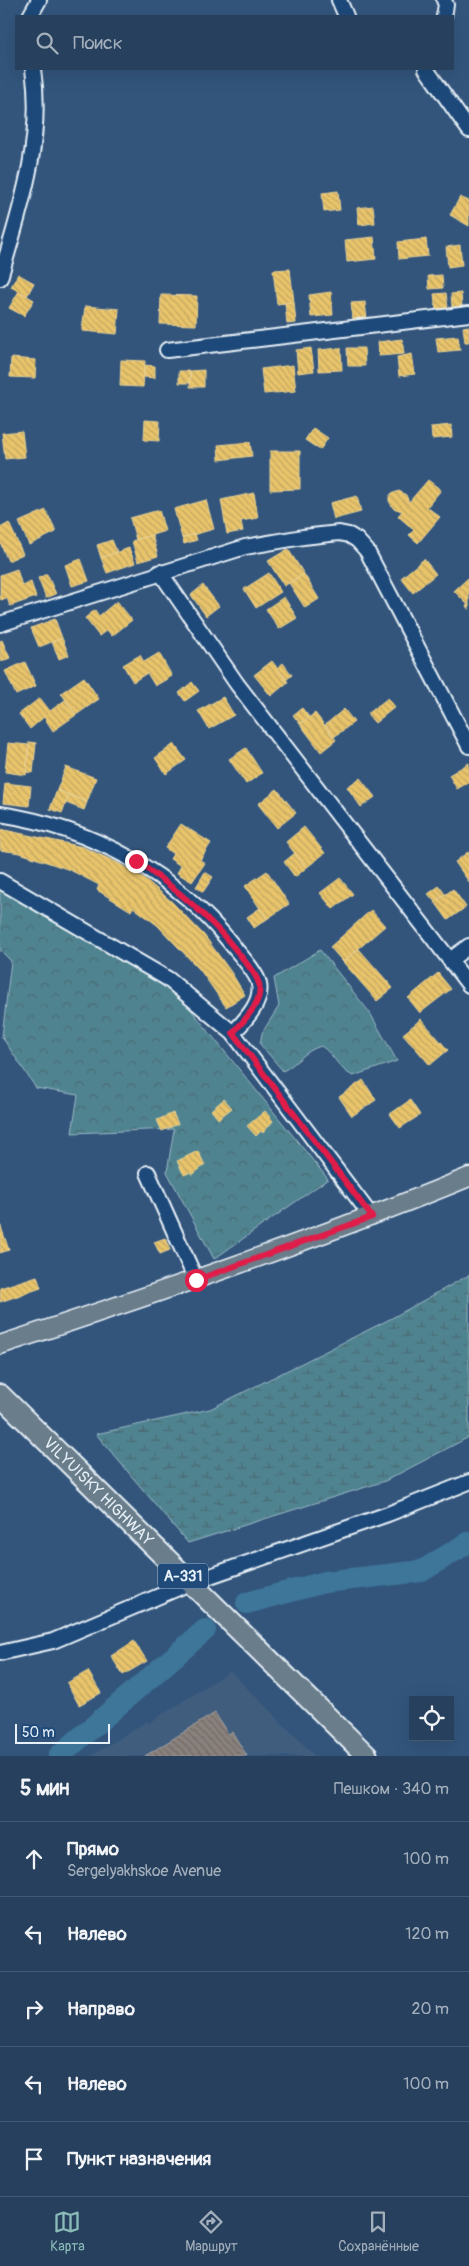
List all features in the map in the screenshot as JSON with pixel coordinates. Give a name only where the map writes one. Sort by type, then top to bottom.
[{"type":"highway","name":"VILYUISKY HIGHWAY","points":[[0,1395],[367,1756]]},
{"type":"main road","points":[[0,1345],[196,1280],[372,1217],[469,1177]]},
{"type":"street","points":[[31,15],[39,0]]},
{"type":"street","points":[[339,0],[346,15]]},
{"type":"street","points":[[444,0],[446,5],[444,15]]},
{"type":"street","points":[[0,278],[29,174],[36,129],[36,87],[33,70]]},
{"type":"street","points":[[427,70],[469,130]]},
{"type":"street","points":[[167,350],[469,314]]},
{"type":"street","points":[[0,624],[160,572],[245,547],[326,534],[349,535],[358,540],[367,551],[469,746]]},
{"type":"street","points":[[160,572],[237,684],[469,985]]},
{"type":"street","points":[[0,814],[26,818],[61,827],[100,843],[136,861],[177,889],[208,917],[248,966],[259,984],[257,1001],[249,1015],[233,1033]]},
{"type":"street","points":[[0,882],[168,979],[233,1033],[372,1217]]},
{"type":"street","points":[[450,960],[469,946]]},
{"type":"street","points":[[148,1173],[196,1280]]},
{"type":"street","points":[[0,1653],[53,1641],[190,1583],[388,1514],[469,1482]]},
{"type":"shaded area","points":[[230,1671],[315,1756],[91,1756],[147,1721],[149,1723]]},
{"type":"green space","points":[[0,889],[179,995],[328,1179],[214,1259],[167,1172],[174,1129],[72,1133],[78,1095],[36,1088],[2,1037],[11,961],[0,950]]},
{"type":"green space","points":[[320,950],[370,1013],[397,1061],[353,1076],[344,1070],[321,1046],[305,1054],[283,1071],[260,1044],[262,1033],[279,1006],[274,978]]},
{"type":"green space","points":[[469,1275],[469,1437],[385,1481],[188,1543],[96,1434],[210,1409],[392,1318]]},
{"type":"building: Жильё","points":[[338,191],[340,210],[324,212],[322,193]]},
{"type":"building: Жильё","points":[[460,197],[469,201],[469,226],[450,215]]},
{"type":"building: Жильё","points":[[373,206],[375,223],[359,225],[357,208]]},
{"type":"building: Жильё","points":[[374,237],[376,259],[347,262],[345,240]]},
{"type":"building: Жильё","points":[[426,239],[428,256],[399,259],[398,242]]},
{"type":"building: Жильё","points":[[460,245],[462,265],[448,267],[446,247]]},
{"type":"building: Жильё","points":[[290,269],[294,302],[277,304],[273,270]]},
{"type":"building: Жильё","points":[[18,274],[34,283],[27,296],[11,287]]},
{"type":"building: Жильё","points":[[442,275],[443,288],[429,289],[428,276]]},
{"type":"building: Жильё","points":[[19,291],[34,300],[24,316],[9,308]]},
{"type":"building: Жильё","points":[[331,292],[333,315],[311,317],[309,295]]},
{"type":"building: Жильё","points":[[446,293],[448,308],[436,310],[434,294]]},
{"type":"building: Жильё","points":[[461,293],[462,306],[452,307],[451,294]]},
{"type":"building: Жильё","points":[[161,295],[197,296],[196,325],[160,324]]},
{"type":"building: Жильё","points":[[294,302],[296,323],[287,324],[285,303]]},
{"type":"building: Жильё","points":[[365,302],[367,319],[353,320],[351,303]]},
{"type":"building: Жильё","points":[[85,306],[119,309],[117,334],[82,331]]},
{"type":"building: Жильё","points":[[469,326],[469,342],[465,342],[463,327]]},
{"type":"building: Жильё","points":[[458,336],[460,350],[438,352],[436,338]]},
{"type":"building: Жильё","points":[[402,339],[404,354],[379,356],[378,342]]},
{"type":"building: Жильё","points":[[311,348],[314,371],[298,373],[296,350]]},
{"type":"building: Жильё","points":[[341,348],[342,370],[319,371],[318,350]]},
{"type":"building: Жильё","points":[[347,348],[364,348],[365,366],[348,366]]},
{"type":"building: Жильё","points":[[412,354],[415,374],[399,376],[397,357]]},
{"type":"building: Жильё","points":[[11,358],[36,360],[35,378],[10,377]]},
{"type":"building: Жильё","points":[[121,360],[145,361],[143,387],[120,386]]},
{"type":"building: Жильё","points":[[144,365],[155,366],[155,378],[144,377]]},
{"type":"building: Жильё","points":[[293,365],[296,391],[264,394],[261,369]]},
{"type":"building: Жильё","points":[[204,370],[204,387],[190,387],[190,371]]},
{"type":"building: Жильё","points":[[179,371],[190,371],[190,383],[179,383]]},
{"type":"building: Жильё","points":[[145,420],[160,421],[159,441],[144,440]]},
{"type":"building: Жильё","points":[[451,425],[452,437],[432,439],[431,427]]},
{"type":"building: Жильё","points":[[313,428],[328,438],[320,450],[305,440]]},
{"type":"building: Жильё","points":[[22,431],[25,457],[5,459],[2,433]]},
{"type":"building: Жильё","points":[[250,442],[252,456],[219,460],[218,445]]},
{"type":"building: Жильё","points":[[270,451],[300,451],[300,489],[270,490]]},
{"type":"building: Жильё","points":[[428,480],[441,490],[427,507],[440,517],[418,543],[409,535],[414,530],[398,516],[402,511],[393,508],[389,497],[391,494],[399,491],[406,495],[409,502]]},
{"type":"building: Жильё","points":[[254,493],[258,518],[241,521],[243,531],[227,534],[221,500]]},
{"type":"building: Жильё","points":[[357,496],[361,512],[334,519],[330,503]]},
{"type":"building: Жильё","points":[[206,500],[214,529],[182,538],[174,509]]},
{"type":"building: Жильё","points":[[46,510],[56,532],[29,545],[19,522]]},
{"type":"building: Жильё","points":[[159,510],[165,531],[136,540],[130,518]]},
{"type":"building: Жильё","points":[[9,523],[23,554],[8,561],[0,542],[0,528]]},
{"type":"building: Жильё","points":[[195,534],[197,540],[184,544],[182,538]]},
{"type":"building: Жильё","points":[[152,535],[158,556],[138,562],[132,541]]},
{"type":"building: Жильё","points":[[112,540],[117,552],[101,558],[97,545]]},
{"type":"building: Жильё","points":[[129,548],[135,563],[107,573],[101,558]]},
{"type":"building: Жильё","points":[[288,549],[304,574],[284,586],[268,561]]},
{"type":"building: Жильё","points":[[81,559],[89,581],[72,586],[65,565]]},
{"type":"building: Жильё","points":[[424,559],[436,574],[413,593],[401,578]]},
{"type":"building: Жильё","points":[[17,569],[22,586],[31,582],[36,597],[10,606],[7,598],[1,600],[0,598],[0,575]]},
{"type":"building: Жильё","points":[[269,573],[281,592],[256,608],[244,589]]},
{"type":"building: Жильё","points":[[47,574],[56,594],[46,598],[38,578]]},
{"type":"building: Жильё","points":[[304,574],[319,599],[305,608],[289,583]]},
{"type":"building: Жильё","points":[[468,578],[469,610],[466,606],[468,605],[454,591]]},
{"type":"building: Жильё","points":[[203,585],[219,606],[206,616],[191,595]]},
{"type":"building: Жильё","points":[[284,597],[297,618],[279,629],[266,609]]},
{"type":"building: Жильё","points":[[117,601],[132,620],[112,636],[107,630],[99,636],[85,618],[95,610],[99,616]]},
{"type":"building: Жильё","points":[[55,619],[62,638],[39,647],[31,628]]},
{"type":"building: Жильё","points":[[62,638],[69,655],[59,659],[52,642]]},
{"type":"building: Жильё","points":[[2,640],[10,658],[0,662],[0,641]]},
{"type":"building: Жильё","points":[[159,653],[172,676],[155,686],[147,673],[133,682],[123,665],[140,655],[144,662]]},
{"type":"building: Жильё","points":[[272,661],[288,682],[271,696],[254,675]]},
{"type":"building: Жильё","points":[[25,662],[36,686],[16,695],[5,671]]},
{"type":"building: Жильё","points":[[283,663],[292,675],[286,680],[277,668]]},
{"type":"building: Жильё","points":[[84,677],[99,699],[76,715],[61,693]]},
{"type":"building: Жильё","points":[[192,682],[199,691],[185,701],[179,693]]},
{"type":"building: Жильё","points":[[223,697],[234,715],[209,729],[198,711]]},
{"type":"building: Жильё","points":[[40,698],[50,711],[65,700],[76,715],[53,731],[44,717],[30,729],[19,714]]},
{"type":"building: Жильё","points":[[388,698],[395,707],[375,723],[367,714]]},
{"type":"building: Жильё","points":[[302,708],[309,717],[300,724],[293,715]]},
{"type":"building: Жильё","points":[[344,709],[354,722],[334,737],[325,725]]},
{"type":"building: Жильё","points":[[315,713],[336,740],[321,752],[300,724]]},
{"type":"building: Жильё","points":[[29,742],[36,743],[33,773],[26,772]]},
{"type":"building: Жильё","points":[[8,743],[29,745],[26,775],[5,772]]},
{"type":"building: Жильё","points":[[174,744],[186,760],[166,774],[155,758]]},
{"type":"building: Жильё","points":[[246,748],[262,773],[246,784],[229,759]]},
{"type":"building: Жильё","points":[[469,763],[469,782],[457,789],[449,775]]},
{"type":"building: Жильё","points":[[66,767],[96,778],[87,802],[57,790]]},
{"type":"building: Жильё","points":[[360,778],[375,797],[361,807],[347,787]]},
{"type":"building: Жильё","points":[[5,783],[31,786],[29,806],[3,803]]},
{"type":"building: Жильё","points":[[277,789],[296,813],[277,828],[258,804]]},
{"type":"building: Жильё","points":[[57,790],[69,795],[62,813],[50,809]]},
{"type":"building: Жильё","points":[[69,795],[87,802],[84,810],[66,803]]},
{"type":"building: Жильё","points":[[181,824],[211,843],[200,860],[205,863],[192,882],[177,873],[181,866],[170,859],[173,854],[165,848]]},
{"type":"building: Жильё","points":[[304,827],[325,853],[306,868],[286,842]]},
{"type":"building: Жильё","points":[[0,829],[83,847],[118,863],[145,879],[172,902],[204,935],[245,995],[226,1007],[200,970],[157,925],[133,907],[131,911],[97,890],[99,885],[70,870],[20,853],[0,850]]},
{"type":"building: Жильё","points":[[295,853],[306,868],[295,877],[284,862]]},
{"type":"building: Жильё","points":[[469,853],[469,882],[455,862]]},
{"type":"building: Жильё","points":[[267,871],[289,904],[267,919],[245,886]]},
{"type":"building: Жильё","points":[[205,872],[213,877],[203,892],[196,887]]},
{"type":"building: Жильё","points":[[340,878],[353,894],[333,909],[320,893]]},
{"type":"building: Жильё","points":[[439,886],[445,894],[435,902],[428,894]]},
{"type":"building: Жильё","points":[[453,889],[466,907],[448,920],[435,902]]},
{"type":"building: Жильё","points":[[260,908],[267,919],[254,928],[247,917]]},
{"type":"building: Жильё","points":[[371,910],[385,926],[343,962],[330,947]]},
{"type":"building: Жильё","points":[[359,949],[393,988],[377,1001],[343,962]]},
{"type":"building: Жильё","points":[[438,973],[451,989],[420,1013],[408,998]]},
{"type":"building: Жильё","points":[[421,1019],[448,1050],[430,1065],[403,1034]]},
{"type":"building: Жильё","points":[[363,1080],[376,1100],[352,1116],[339,1097]]},
{"type":"building: Жильё","points":[[224,1099],[232,1108],[218,1119],[211,1110]]},
{"type":"building: Жильё","points":[[410,1100],[420,1115],[400,1128],[390,1114]]},
{"type":"building: Жильё","points":[[265,1111],[273,1121],[263,1133],[261,1131],[256,1136],[247,1126]]},
{"type":"building: Жильё","points":[[173,1113],[178,1124],[162,1131],[157,1120]]},
{"type":"building: Жильё","points":[[198,1151],[205,1165],[192,1175],[191,1172],[184,1175],[177,1161]]},
{"type":"building: Жильё","points":[[0,1224],[9,1250],[0,1253]]},
{"type":"building: Жильё","points":[[165,1238],[170,1250],[160,1254],[154,1242]]},
{"type":"building: Жильё","points":[[37,1276],[41,1288],[0,1302],[0,1288]]},
{"type":"building: Жильё","points":[[134,1641],[147,1661],[123,1675],[111,1656]]},
{"type":"building: Жильё","points":[[88,1671],[101,1693],[79,1705],[67,1683]]},
{"type":"building: Промзона","points":[[215,1713],[228,1734],[232,1732],[247,1756],[145,1756]]},
{"type":"waterway","points":[[247,1603],[325,1582],[422,1571],[469,1542]]},
{"type":"waterway","points":[[59,1756],[205,1630]]},
{"type":"route","points":[[136,861],[177,889],[208,917],[248,966],[259,984],[257,1001],[249,1015],[233,1033],[372,1217],[196,1280]]}]
